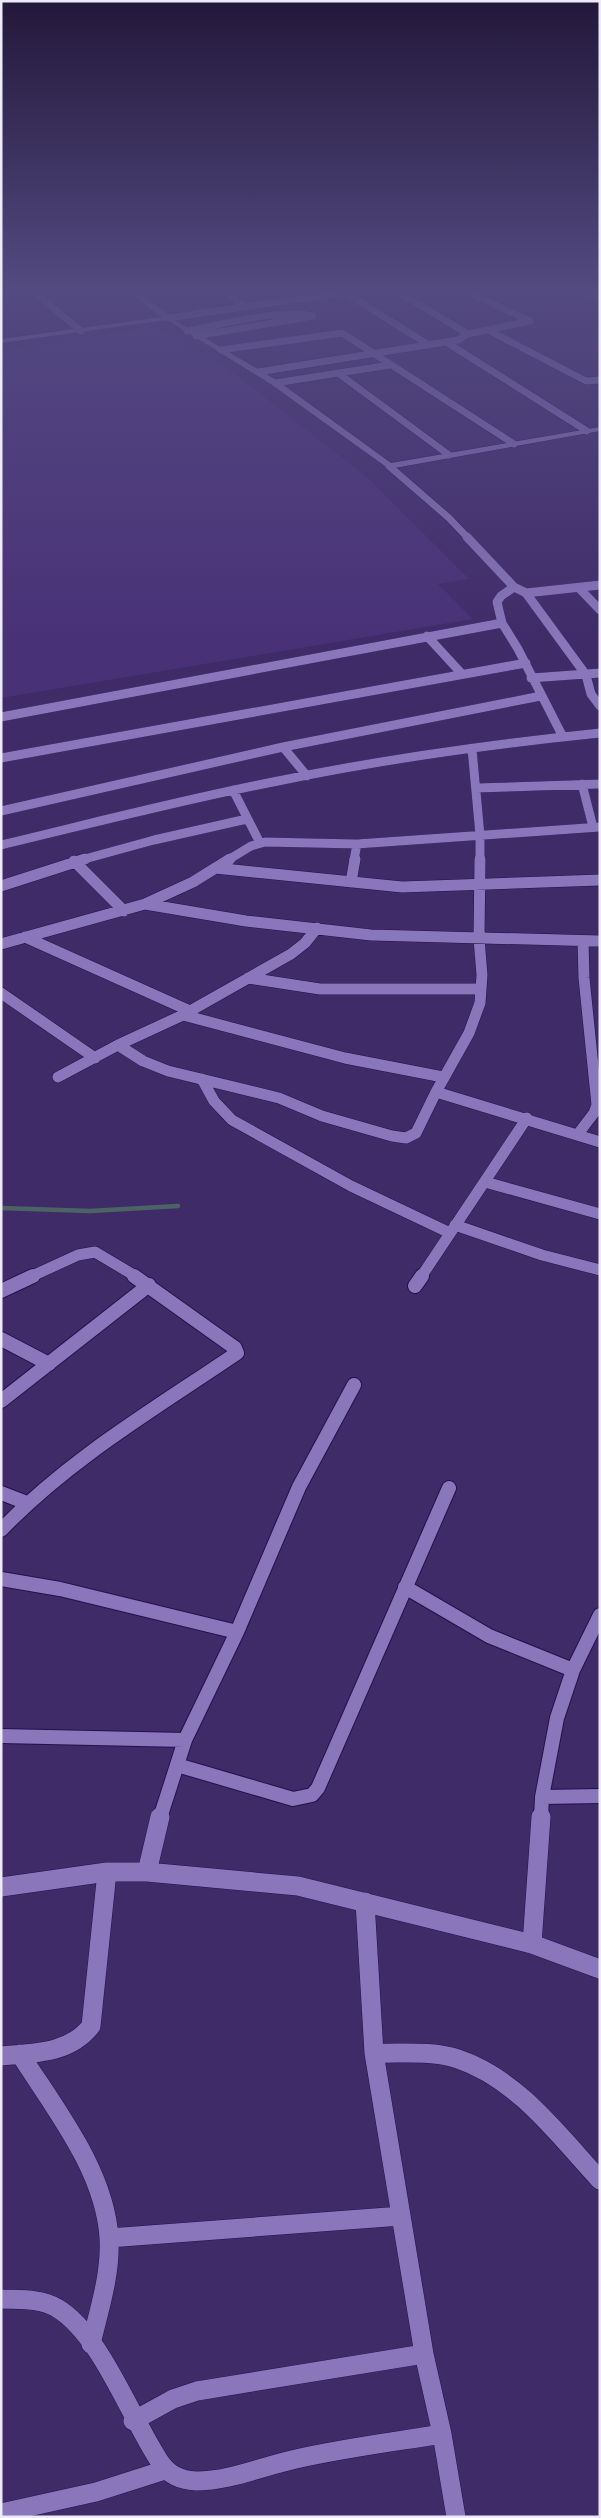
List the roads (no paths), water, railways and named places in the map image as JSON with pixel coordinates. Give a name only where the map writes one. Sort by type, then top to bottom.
[{"type":"street","points":[[309,408],[389,466],[449,518],[514,587],[526,593],[586,675],[592,694],[600,706]]},
{"type":"street","points":[[385,408],[449,455]]},
{"type":"street","points":[[457,408],[514,444]]},
{"type":"street","points":[[550,408],[587,431]]},
{"type":"street","points":[[389,466],[600,429]]},
{"type":"street","points":[[526,593],[600,584]]},
{"type":"street","points":[[514,587],[501,596],[497,602],[502,623],[526,663],[541,696],[563,736]]},
{"type":"street","points":[[579,588],[600,610]]},
{"type":"street","points":[[1,717],[502,623]]},
{"type":"street","points":[[427,636],[462,674]]},
{"type":"street","points":[[1,758],[526,663]]},
{"type":"street","points":[[532,678],[600,673]]},
{"type":"street","points":[[1,811],[283,747],[541,696]]},
{"type":"street","points":[[1,845],[233,790],[307,776],[472,748],[600,733]]},
{"type":"street","points":[[283,747],[307,776]]},
{"type":"street","points":[[118,1045],[152,1065],[279,1098],[322,1116],[392,1136],[406,1138],[416,1133],[443,1077],[469,1033],[478,1011],[482,989],[479,939],[480,835],[472,748]]},
{"type":"street","points":[[1,944],[145,904],[193,882],[246,848],[260,843],[357,844],[597,827],[582,784]]},
{"type":"street","points":[[476,788],[600,784]]},
{"type":"street","points":[[233,790],[260,843]]},
{"type":"street","points":[[1,886],[74,861],[171,834],[247,819]]},
{"type":"street","points":[[351,882],[357,844]]},
{"type":"street","points":[[74,861],[124,911]]},
{"type":"street","points":[[215,868],[402,887],[600,880]]},
{"type":"street","points":[[145,904],[246,921],[371,934],[479,939],[600,941]]},
{"type":"street","points":[[58,1077],[118,1045],[187,1013],[295,951],[317,928]]},
{"type":"street","points":[[25,937],[187,1013],[345,1058],[443,1077]]},
{"type":"street","points":[[578,1134],[594,1113],[597,1105],[584,978],[583,941]]},
{"type":"street","points":[[248,978],[289,986],[320,989],[482,989]]},
{"type":"street","points":[[1,993],[63,1038],[95,1058]]},
{"type":"street","points":[[202,1079],[207,1093],[216,1106],[232,1120],[351,1186],[452,1229],[600,1270]]},
{"type":"street","points":[[436,1092],[527,1118],[600,1142]]},
{"type":"street","points":[[415,1286],[527,1118]]},
{"type":"street","points":[[485,1182],[600,1214]]},
{"type":"street","points":[[1,1291],[87,1252],[95,1252],[149,1285],[236,1348],[237,1353],[92,1452],[27,1503],[1,1530]]},
{"type":"street","points":[[1,1401],[149,1285]]},
{"type":"street","points":[[1,1339],[49,1364]]},
{"type":"street","points":[[148,1872],[164,1800],[185,1740],[237,1632],[299,1487],[354,1385]]},
{"type":"street","points":[[177,1765],[293,1799],[312,1795],[318,1788],[449,1488]]},
{"type":"street","points":[[1,1493],[27,1503]]},
{"type":"street","points":[[1,1579],[60,1589],[237,1632]]},
{"type":"street","points":[[406,1587],[489,1636],[573,1670]]},
{"type":"street","points":[[532,1944],[542,1798],[557,1718],[573,1670],[600,1615]]},
{"type":"street","points":[[1,1736],[185,1740]]},
{"type":"street","points":[[542,1798],[600,1796]]},
{"type":"street","points":[[91,2344],[105,2281],[109,2238],[102,2200],[88,2166],[10,2055],[71,2044],[85,2036],[91,2026],[107,1872]]},
{"type":"street","points":[[1,1886],[107,1872],[148,1872],[261,1881],[298,1886],[532,1944],[600,1969]]},
{"type":"street","points":[[365,1902],[374,2052],[424,2354],[442,2434],[456,2517]]},
{"type":"street","points":[[374,2052],[457,2059],[492,2074],[523,2099],[600,2180]]},
{"type":"street","points":[[109,2238],[402,2216]]},
{"type":"street","points":[[1,2299],[39,2301],[58,2308],[78,2326],[100,2357],[133,2421],[165,2470],[180,2479],[196,2481],[212,2479],[302,2457],[442,2434]]},
{"type":"street","points":[[133,2421],[173,2399],[197,2390],[424,2354]]},
{"type":"street","points":[[1,2513],[96,2492],[165,2470]]},
{"type":"waterway","points":[[1,1208],[90,1211],[178,1206]]}]
